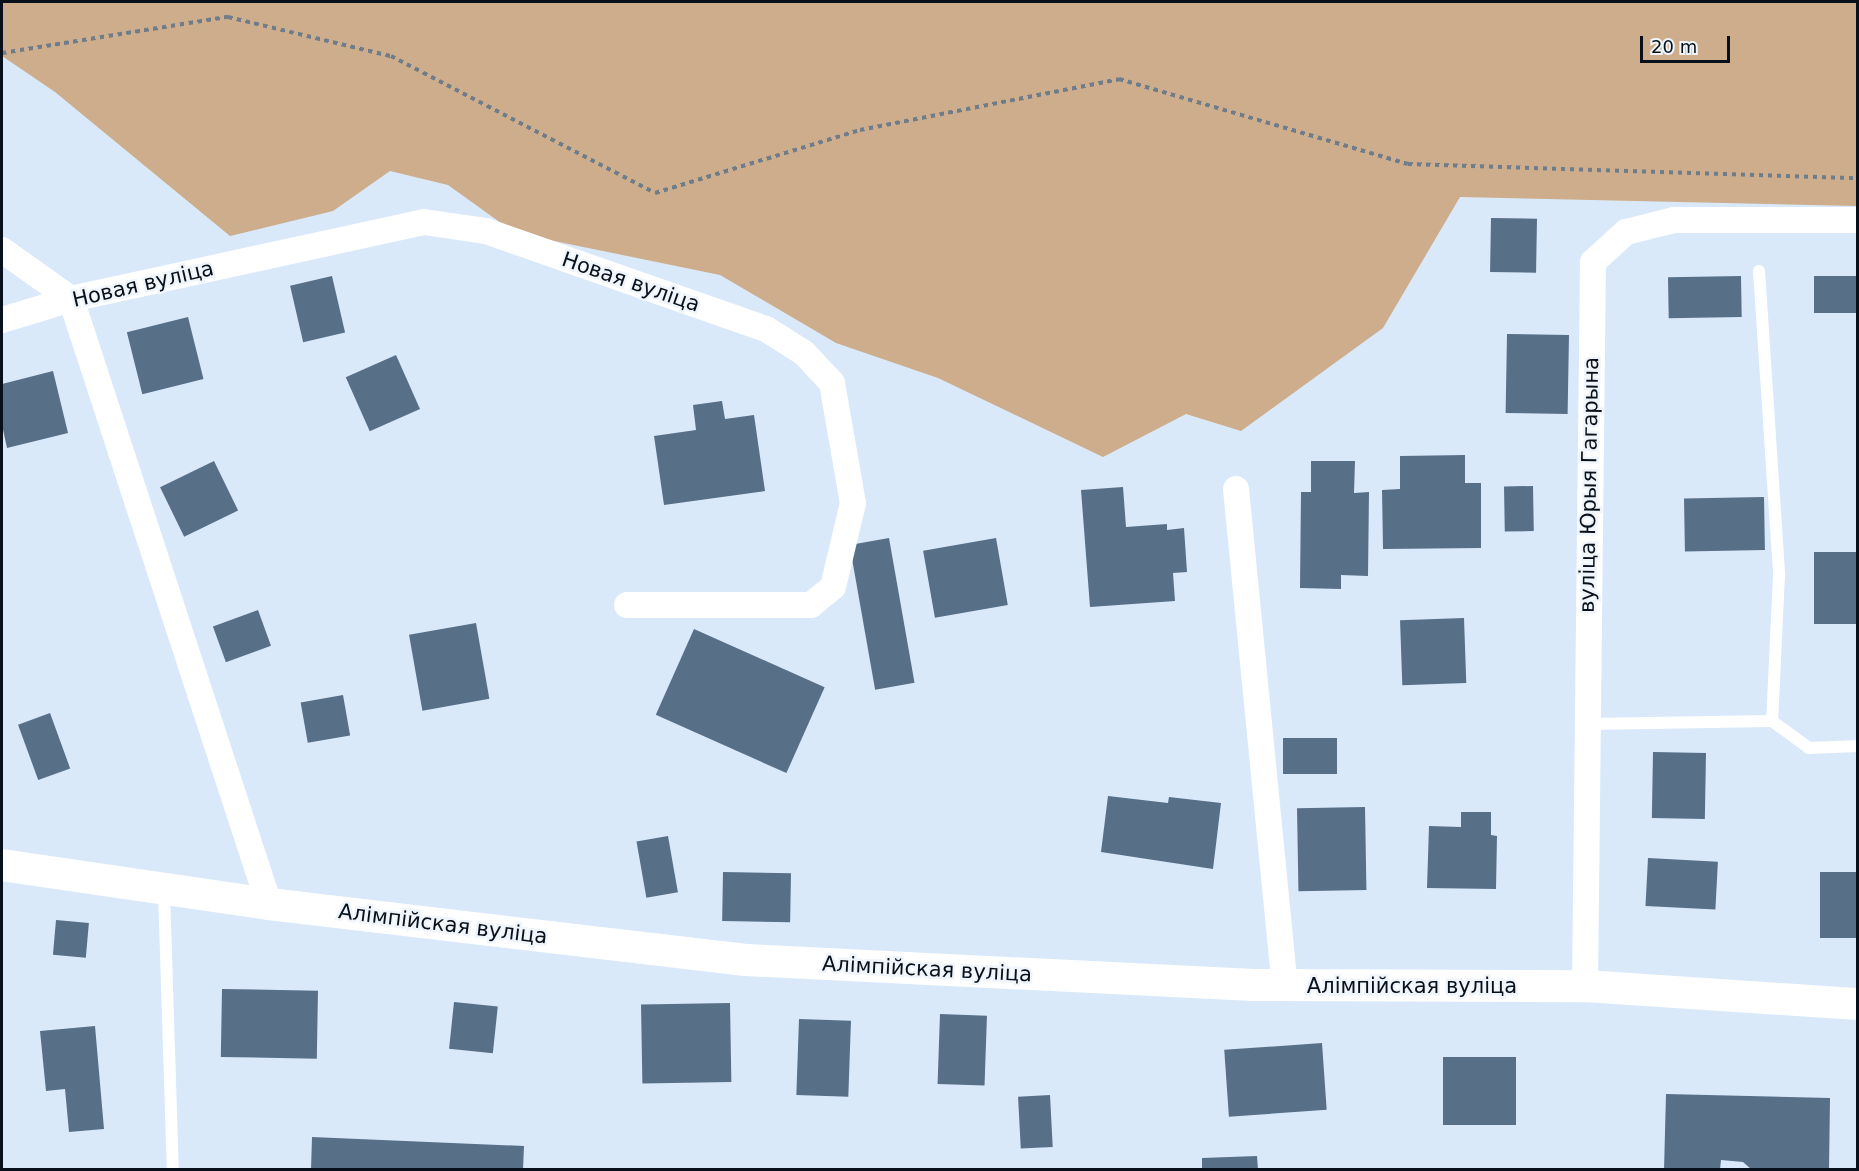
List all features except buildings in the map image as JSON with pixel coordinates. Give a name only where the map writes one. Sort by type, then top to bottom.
[{"type":"street","name":"вуліца Юрыя Гагарына","points":[[1585,986],[1586,724],[1593,262],[1626,232],[1674,220],[1857,220]]},
{"type":"street","name":"Новая вуліца","points":[[2,320],[71,299],[424,222],[486,231],[766,329],[804,353],[831,383],[853,503],[833,587],[811,605],[627,605]]},
{"type":"street","points":[[2,250],[71,299],[269,904]]},
{"type":"street","points":[[1236,489],[1285,985]]},
{"type":"street","name":"Алімпійская вуліца","points":[[2,865],[269,904],[746,960],[1285,985],[1585,986],[1857,1004]]},
{"type":"lane","points":[[1759,271],[1779,575],[1772,722]]},
{"type":"lane","points":[[1586,724],[1772,722],[1809,748],[1857,746]]},
{"type":"lane","points":[[164,890],[173,1170]]},
{"type":"path","points":[[2,53],[228,17],[391,56],[656,193],[860,130],[1119,79],[1408,164],[1857,178]]},
{"type":"shaded area","points":[[2,2],[1857,2],[1857,206],[1460,197],[1383,328],[1241,431],[1186,414],[1103,457],[938,378],[836,343],[720,275],[515,233],[448,185],[390,171],[333,211],[230,236],[55,92],[2,56]]}]
